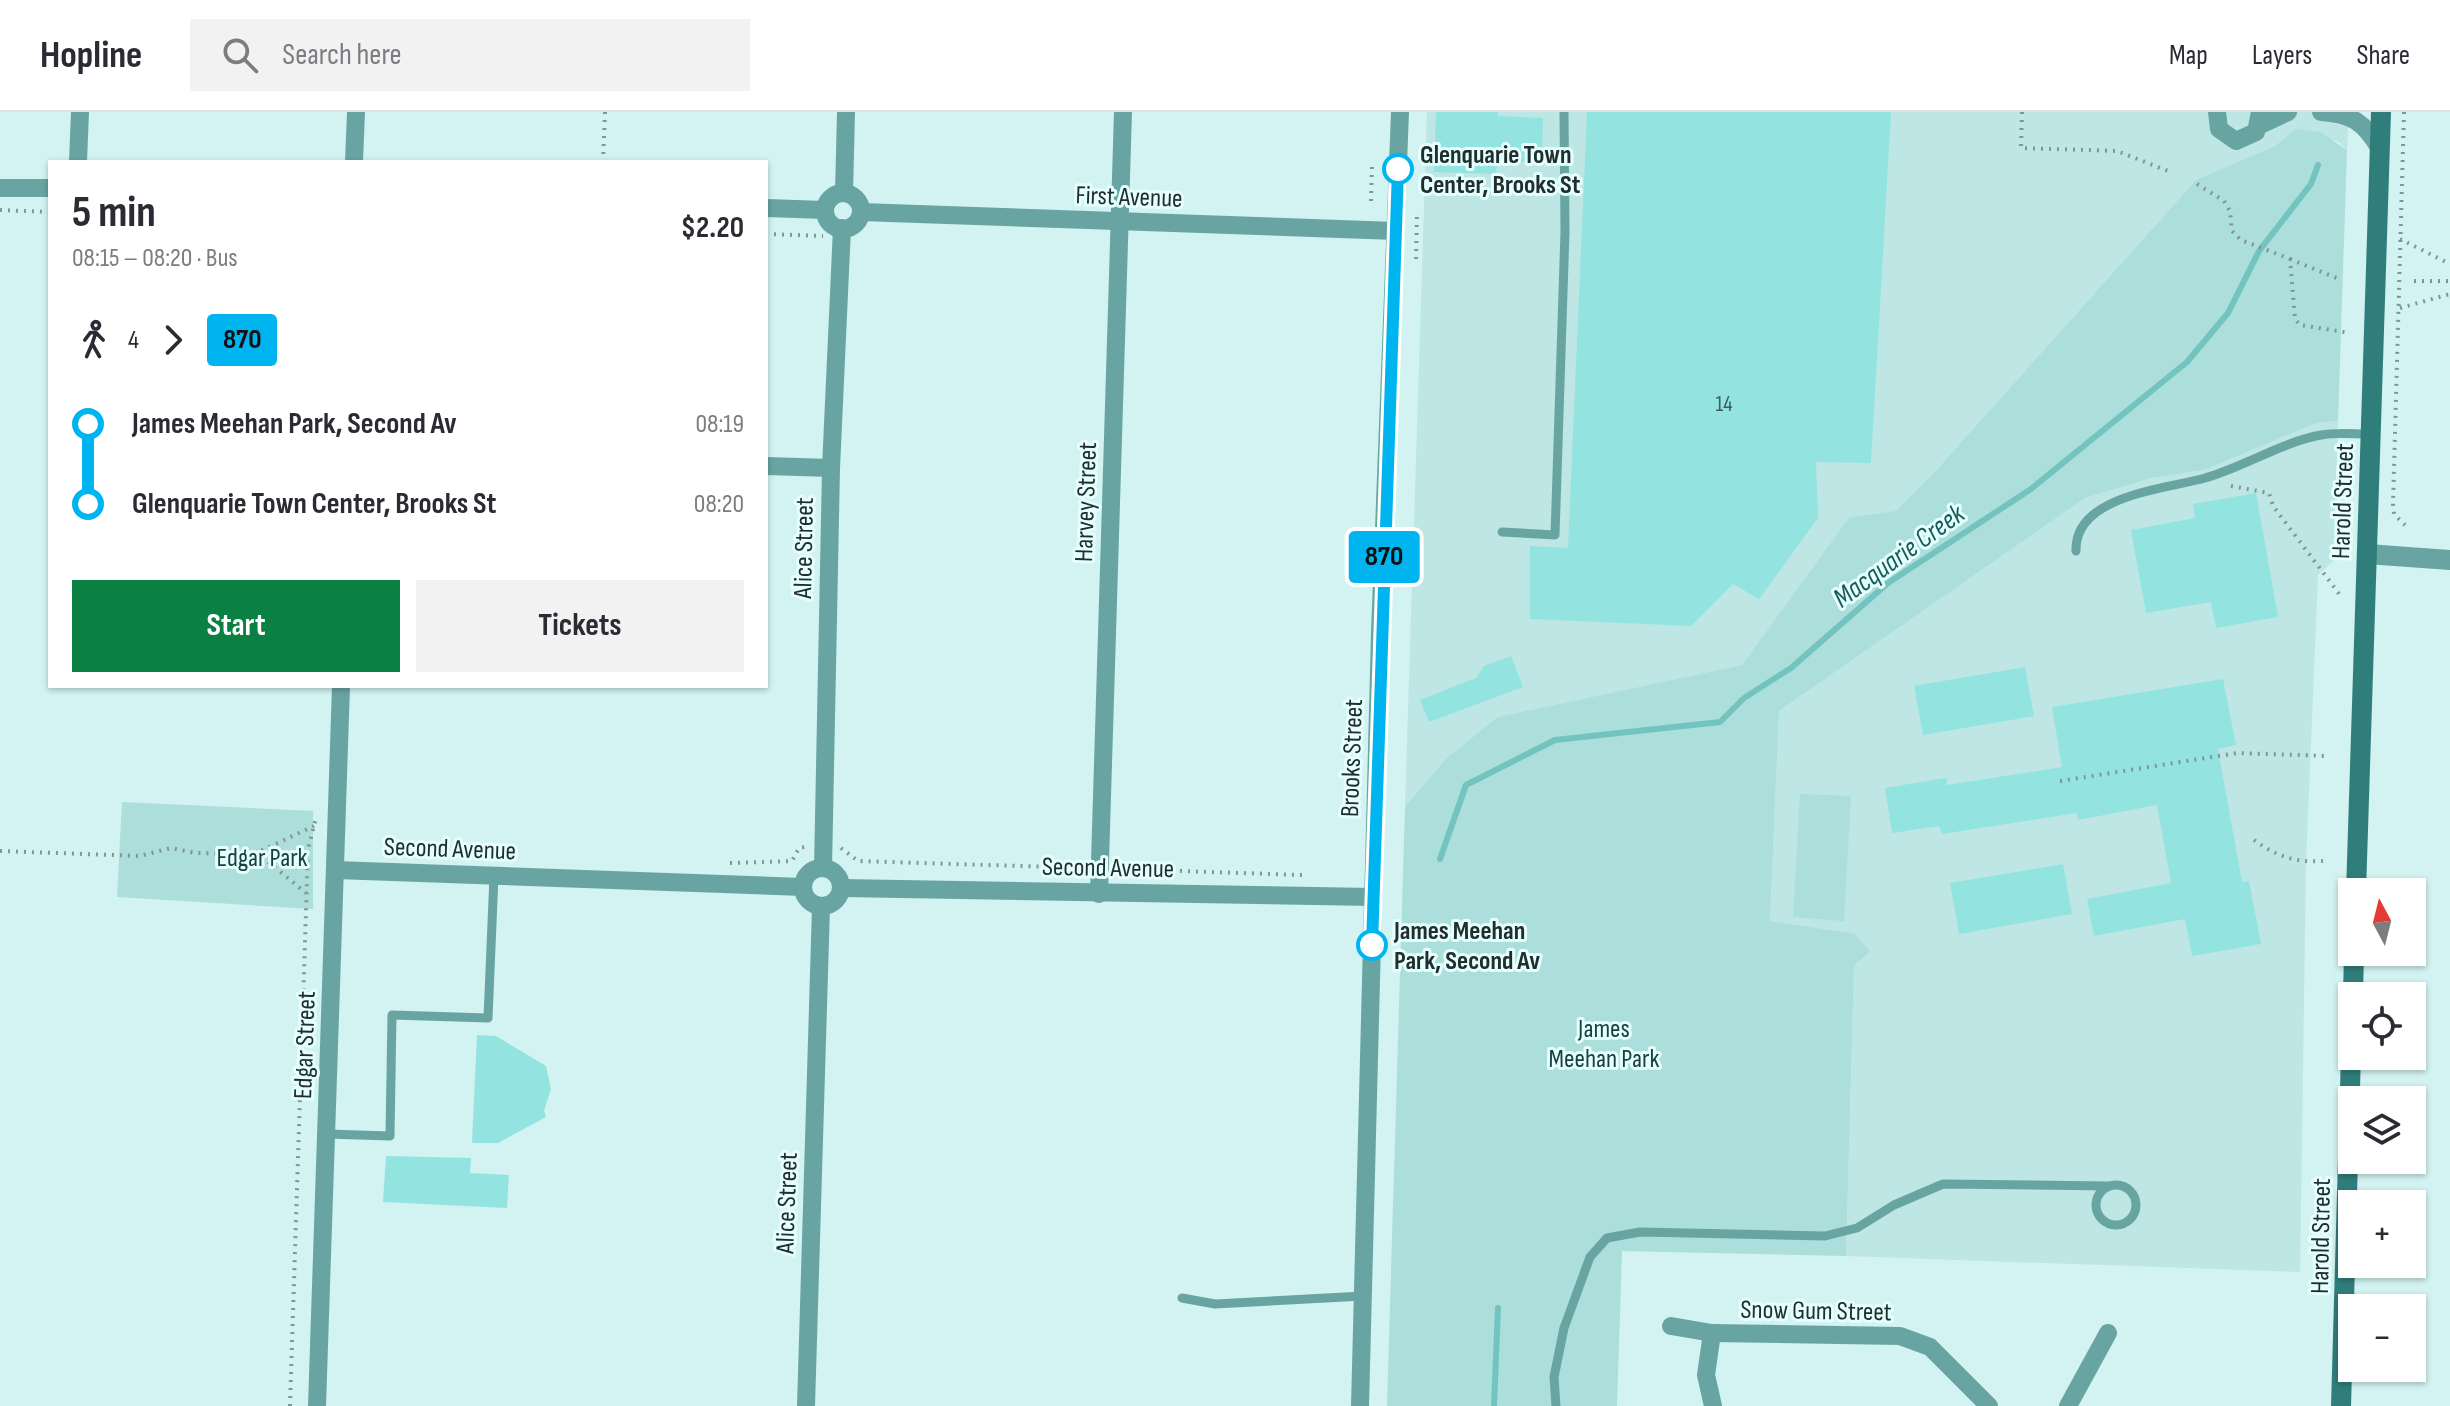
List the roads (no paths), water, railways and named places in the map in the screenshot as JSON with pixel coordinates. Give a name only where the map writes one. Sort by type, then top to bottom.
[{"type":"main road","name":"Harold Street","points":[[2356,878],[2381,112]]},
{"type":"main road","name":"Harold Street","points":[[2341,1406],[2351,1070]]},
{"type":"street","points":[[78,160],[80,112]]},
{"type":"street","points":[[354,160],[356,112]]},
{"type":"street","points":[[844,193],[846,112]]},
{"type":"street","name":"Harvey Street","points":[[1099,894],[1123,112]]},
{"type":"street","name":"Brooks Street","points":[[1360,1406],[1373,897],[1400,112]]},
{"type":"street","points":[[2215,113],[2219,129],[2236,141],[2251,137],[2260,119],[2288,112]]},
{"type":"street","points":[[2321,112],[2360,114],[2380,149]]},
{"type":"street","points":[[0,188],[48,188]]},
{"type":"street","points":[[844,193],[856,199],[861,212],[855,224],[834,232],[825,210],[831,198],[844,193]]},
{"type":"street","points":[[768,208],[825,210]]},
{"type":"street","name":"First Avenue","points":[[861,212],[1396,231]]},
{"type":"street","name":"Alice Street","points":[[823,868],[834,232]]},
{"type":"street","points":[[768,466],[831,468]]},
{"type":"street","points":[[2367,554],[2450,560]]},
{"type":"street","name":"Edgar Street","points":[[317,1406],[341,688]]},
{"type":"street","points":[[823,868],[837,874],[842,888],[835,902],[821,907],[808,900],[803,887],[810,873],[823,868]]},
{"type":"street","name":"Second Avenue","points":[[336,870],[803,887]]},
{"type":"street","name":"Second Avenue","points":[[842,888],[1373,897]]},
{"type":"street","name":"Alice Street","points":[[806,1406],[821,907]]},
{"type":"street","name":"Snow Gum Street","points":[[1671,1326],[1712,1333],[1900,1336],[1930,1347],[1989,1406]]},
{"type":"street","name":"Snow Gum Street","points":[[1712,1333],[1706,1375],[1713,1406]]},
{"type":"street","points":[[2068,1406],[2108,1333]]},
{"type":"lane","points":[[1502,532],[1555,535],[1565,232],[1564,112]]},
{"type":"lane","points":[[2076,551],[2080,529],[2093,516],[2125,497],[2204,478],[2319,435],[2371,434]]},
{"type":"lane","points":[[327,1134],[390,1136],[392,1015],[488,1018],[494,876]]},
{"type":"lane","points":[[1556,1406],[1554,1377],[1564,1328],[1590,1257],[1607,1238],[1640,1232],[1825,1236],[1857,1228],[1894,1205],[1943,1184],[2108,1186],[2128,1188],[2136,1199],[2131,1219],[2119,1225],[2106,1223],[2097,1214],[2095,1201],[2108,1186]]},
{"type":"lane","points":[[1182,1298],[1215,1304],[1363,1296]]},
{"type":"waterway","name":"Macquarie Creek","points":[[1440,859],[1466,785],[1555,740],[1720,722],[1744,698],[1791,668],[1888,583],[2031,489],[2187,362],[2228,313],[2259,251],[2311,184],[2318,165]]},
{"type":"waterway","name":"Macquarie Creek","points":[[1494,1406],[1498,1308]]},
{"type":"place","name":"Glenquarie Town Center, Brooks St","points":[[1398,169]]},
{"type":"place","name":"James Meehan Park, Second Av","points":[[1372,945]]},
{"type":"park label","name":"Edgar Park","points":[[262,857]]},
{"type":"park label","name":"James Meehan Park","points":[[1604,1043]]}]
